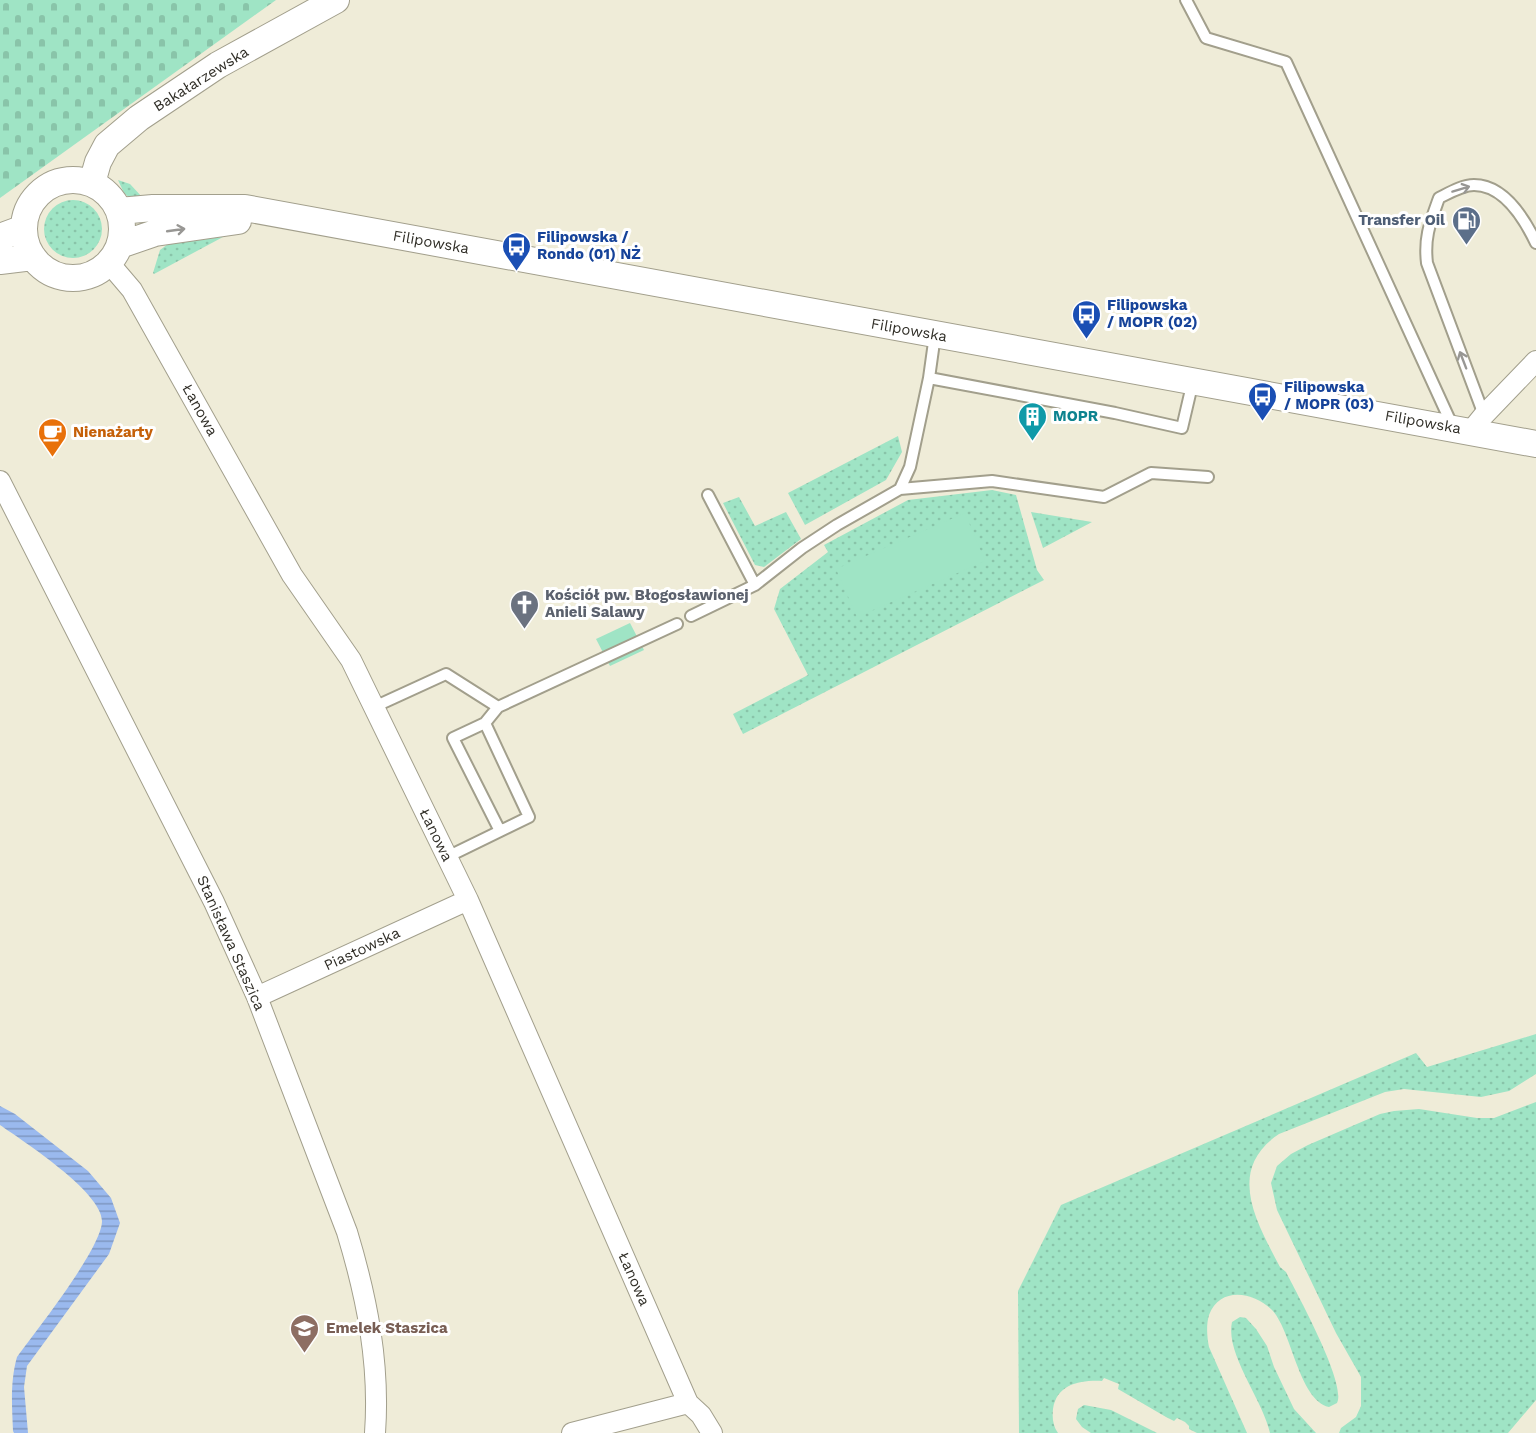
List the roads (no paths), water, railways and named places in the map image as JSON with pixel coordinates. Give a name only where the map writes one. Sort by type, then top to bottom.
[{"type":"street","name":"Bakałarzewska","points":[[92,183],[106,145],[139,118],[218,65],[336,0]]},
{"type":"street","points":[[76,180],[92,183],[103,189],[113,199],[119,211],[122,222],[114,254],[97,271],[84,276],[69,277],[56,274],[43,267],[28,248],[24,228],[27,213],[34,199],[46,188],[60,181],[76,180]]},
{"type":"street","name":"Filipowska","points":[[119,211],[153,208],[245,208],[283,214],[1193,380],[1469,424],[1536,444]]},
{"type":"street","name":"Filipowska","points":[[114,254],[155,233],[283,214]]},
{"type":"street","points":[[0,237],[24,228]]},
{"type":"street","name":"Łanowa","points":[[114,254],[292,575],[351,660],[468,900],[688,1403],[701,1415],[712,1433]]},
{"type":"street","points":[[0,261],[33,257]]},
{"type":"street","points":[[1469,424],[1536,361]]},
{"type":"street","name":"Stanisława Staszica","points":[[0,481],[214,902],[257,997],[347,1232],[359,1271],[374,1356],[377,1413],[375,1433]]},
{"type":"street","name":"Piastowska","points":[[257,997],[468,900]]},
{"type":"street","points":[[572,1433],[688,1403]]},
{"type":"lane","points":[[1186,0],[1206,38],[1286,62],[1469,424]]},
{"type":"lane","points":[[1469,424],[1426,263],[1427,228],[1439,198],[1455,190],[1474,185],[1494,191],[1509,202],[1527,224],[1536,243]]},
{"type":"lane","points":[[900,489],[910,467],[929,378],[935,334]]},
{"type":"lane","points":[[929,378],[1182,428],[1193,380]]},
{"type":"lane","points":[[691,616],[755,585],[801,548],[900,489],[992,481],[1104,498],[1151,473],[1208,477]]},
{"type":"lane","points":[[708,495],[755,585]]},
{"type":"lane","points":[[500,831],[453,738],[484,723],[498,707],[677,624]]},
{"type":"lane","points":[[374,707],[446,674],[498,707]]},
{"type":"lane","points":[[447,858],[529,817],[484,723]]},
{"type":"water","points":[[0,1106],[15,1114],[88,1171],[111,1198],[120,1223],[109,1254],[27,1366],[24,1387],[28,1433],[14,1433],[13,1431],[12,1385],[17,1357],[80,1269],[99,1234],[102,1221],[99,1209],[76,1182],[0,1125]]},
{"type":"place","name":"Transfer Oil","points":[[1466,246]]},
{"type":"place","name":"Filipowska / Rondo (01) NŻ","points":[[516,272]]},
{"type":"place","name":"Filipowska / MOPR (02)","points":[[1086,340]]},
{"type":"place","name":"Filipowska / MOPR (03)","points":[[1263,422]]},
{"type":"place","name":"MOPR","points":[[1032,442]]},
{"type":"place","name":"Nienażarty","points":[[52,458]]},
{"type":"place","name":"Kościół pw. Błogosławionej Anieli Salawy","points":[[524,630]]},
{"type":"place","name":"Emelek Staszica","points":[[305,1354]]}]
